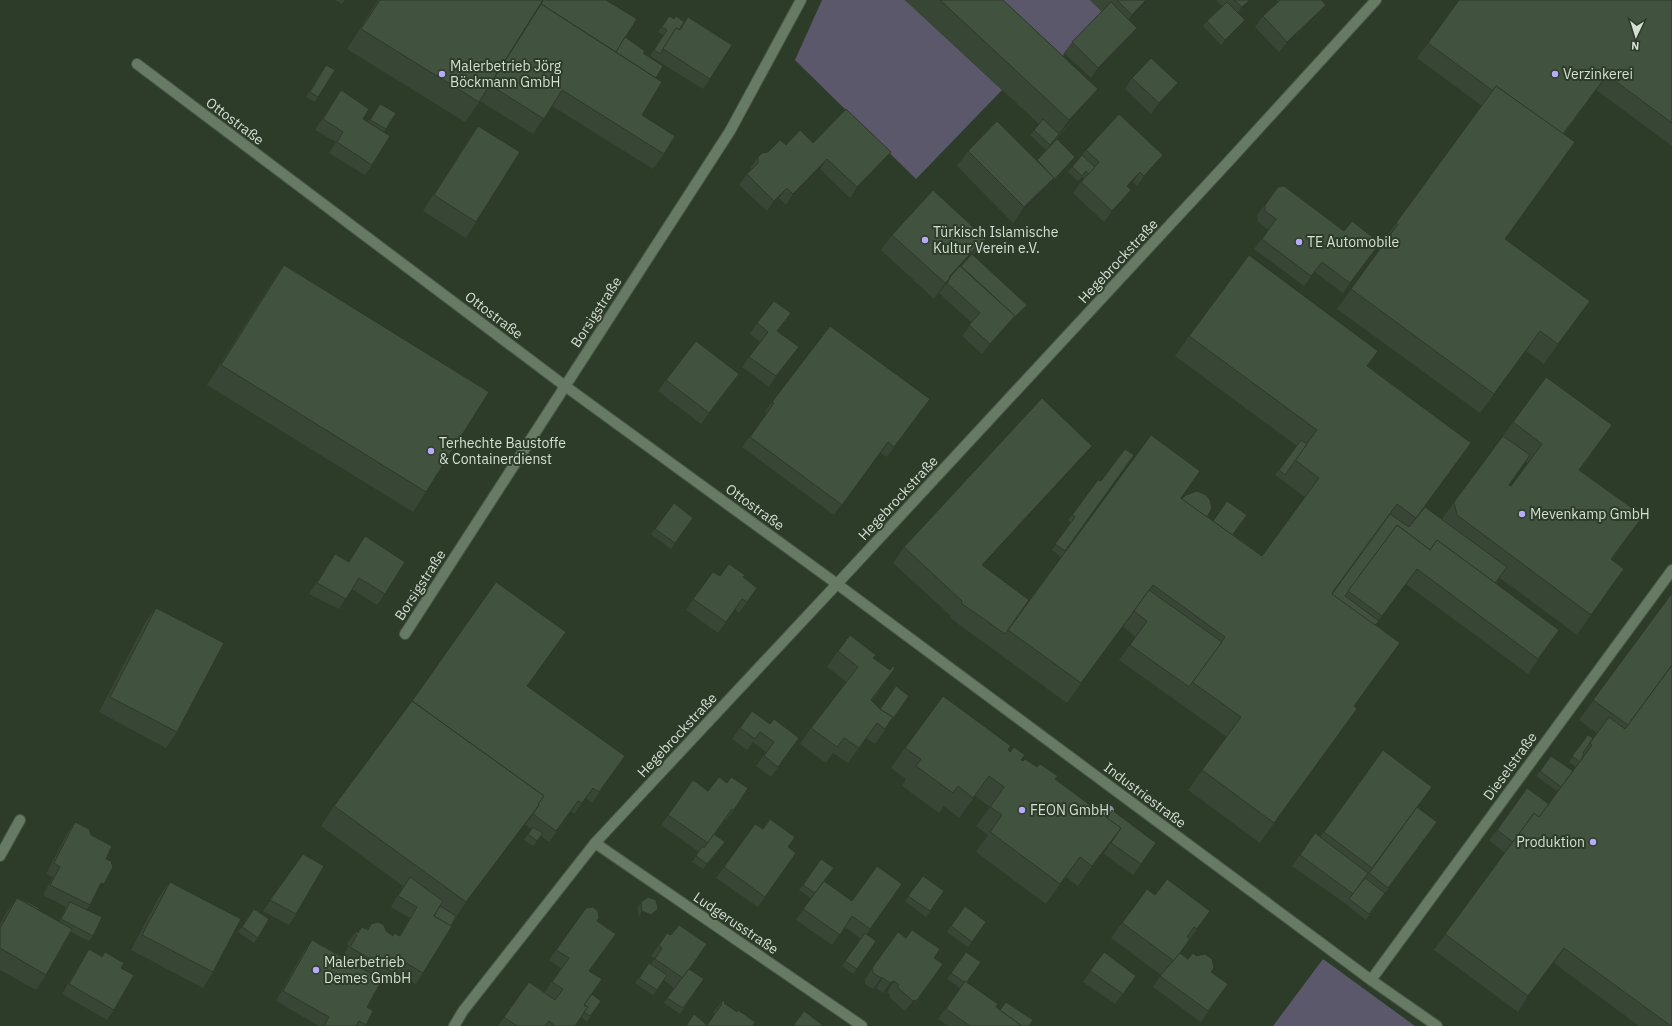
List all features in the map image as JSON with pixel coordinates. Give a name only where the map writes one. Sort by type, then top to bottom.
[{"type":"street","name":"Borsigstraße","points":[[405,634],[730,131],[801,0]]},
{"type":"street","name":"Hegebrockstraße","points":[[454,1026],[463,1011],[595,843],[1230,161],[1376,0]]},
{"type":"street","name":"Ottostraße","points":[[137,64],[565,386],[837,584]]},
{"type":"street","name":"Dieselstraße","points":[[1371,980],[1672,570]]},
{"type":"street","name":"Industriestraße","points":[[837,584],[1371,980],[1437,1026]]},
{"type":"street","points":[[0,856],[20,820]]},
{"type":"street","name":"Ludgerusstraße","points":[[595,843],[862,1026]]},
{"type":"shaded area","points":[[822,0],[905,0],[1002,90],[916,179],[795,60]]},
{"type":"shaded area","points":[[967,0],[1090,0],[1104,13],[1064,53],[1060,70]]},
{"type":"shaded area","points":[[1323,959],[1415,1026],[1273,1026]]},
{"type":"building","name":"Malerbetrieb Jörg Böckmann GmbH","points":[[380,0],[543,0],[479,102],[361,29]]},
{"type":"building","points":[[543,0],[606,0],[637,19],[616,52],[541,4]]},
{"type":"building","points":[[940,0],[1003,0],[1098,89],[1069,120]]},
{"type":"building","points":[[1117,0],[1146,0],[1132,15]]},
{"type":"building","points":[[1234,0],[1250,0],[1242,7]]},
{"type":"building","points":[[1280,0],[1321,0],[1326,5],[1287,42],[1263,16]]},
{"type":"building","name":"Verzinkerei","points":[[1459,0],[1672,0],[1672,123],[1607,75],[1563,134],[1496,86],[1493,91],[1428,43]]},
{"type":"building","points":[[1111,2],[1137,28],[1098,68],[1072,42]]},
{"type":"building","points":[[1227,2],[1245,20],[1225,40],[1207,21]]},
{"type":"building","points":[[541,4],[662,82],[642,115],[675,136],[664,154],[562,90],[544,119],[490,85]]},
{"type":"building","points":[[669,16],[674,19],[676,16],[684,22],[679,30],[676,28],[660,54],[654,50],[667,30],[662,27]]},
{"type":"building","points":[[688,17],[732,45],[710,79],[663,49],[676,28],[680,30]]},
{"type":"building","points":[[625,37],[645,51],[643,53],[663,66],[656,78],[616,52]]},
{"type":"building","points":[[1151,58],[1178,83],[1159,103],[1132,78]]},
{"type":"building","points":[[326,65],[335,70],[318,97],[310,92]]},
{"type":"building","points":[[1496,86],[1575,142],[1505,239],[1590,301],[1558,344],[1540,331],[1494,394],[1351,289],[1398,224],[1396,223]]},
{"type":"building","points":[[341,90],[369,109],[363,119],[390,136],[372,165],[337,142],[343,132],[323,119]]},
{"type":"building","points":[[380,104],[396,113],[386,129],[370,120]]},
{"type":"building","points":[[846,109],[891,152],[857,187],[827,159],[793,194],[787,188],[774,201],[747,174],[758,163],[758,157],[762,153],[768,152],[780,140],[786,145],[800,130],[813,143]]},
{"type":"building","points":[[1119,114],[1163,155],[1144,176],[1140,172],[1127,186],[1131,190],[1112,211],[1081,182],[1099,162],[1086,150]]},
{"type":"building","points":[[1043,119],[1059,134],[1050,145],[1034,130]]},
{"type":"building","points":[[997,121],[1054,178],[1024,207],[968,151]]},
{"type":"building","points":[[478,126],[520,152],[476,222],[434,195]]},
{"type":"building","points":[[1057,139],[1075,157],[1051,183],[1054,178],[1037,160]]},
{"type":"building","points":[[1082,155],[1095,167],[1089,174],[1086,171],[1082,176],[1072,167]]},
{"type":"building","points":[[1284,186],[1344,231],[1352,221],[1380,243],[1350,283],[1322,262],[1311,276],[1262,239],[1276,219],[1265,211],[1265,205],[1278,187]]},
{"type":"building","points":[[933,190],[986,239],[980,246],[979,244],[945,283],[892,235]]},
{"type":"building","points":[[972,254],[1027,305],[1011,321],[1015,316],[961,266]]},
{"type":"building","points":[[1249,255],[1378,351],[1367,366],[1471,443],[1416,518],[1397,504],[1332,593],[1400,643],[1354,706],[1357,709],[1274,823],[1202,770],[1241,717],[1192,682],[1225,637],[1153,585],[1081,683],[1008,630],[1151,435],[1200,471],[1181,498],[1262,556],[1319,478],[1295,460],[1317,430],[1189,336]]},
{"type":"building","points":[[284,265],[489,392],[426,492],[221,365]]},
{"type":"building","points":[[960,266],[1015,316],[990,344],[969,325],[980,313],[947,283],[950,277]]},
{"type":"building","points":[[774,301],[791,313],[777,331],[799,347],[776,376],[749,357],[768,332],[757,323]]},
{"type":"building","points":[[830,326],[930,399],[894,447],[888,442],[842,505],[750,437],[774,403],[772,402]]},
{"type":"building","points":[[696,341],[739,374],[709,413],[666,380]]},
{"type":"building","name":"Mevenkamp GmbH","points":[[1546,377],[1612,425],[1579,470],[1643,516],[1611,559],[1624,569],[1591,615],[1457,515],[1454,502],[1503,436],[1530,455],[1509,485],[1511,486],[1542,444],[1513,422]]},
{"type":"building","points":[[1042,398],[1092,446],[982,565],[1029,600],[1005,634],[961,603],[962,601],[904,547]]},
{"type":"building","points":[[1301,440],[1307,444],[1285,475],[1279,470]]},
{"type":"building","points":[[1125,449],[1134,455],[1065,551],[1055,544],[1075,517],[1072,515],[1098,480],[1101,481]]},
{"type":"building","points":[[1197,491],[1206,495],[1210,500],[1212,508],[1207,517],[1182,499],[1186,495]]},
{"type":"building","points":[[1227,501],[1247,515],[1233,534],[1262,556],[1213,521]]},
{"type":"building","points":[[674,503],[693,518],[675,543],[655,529]]},
{"type":"building","points":[[1425,507],[1507,567],[1495,583],[1437,540],[1430,550],[1397,525],[1345,596],[1379,621],[1375,625],[1332,594],[1390,514],[1409,527]]},
{"type":"building","points":[[1397,525],[1430,550],[1437,540],[1559,630],[1538,659],[1417,569],[1382,616],[1348,591]]},
{"type":"building","points":[[365,536],[405,562],[385,594],[359,578],[346,599],[317,583],[335,554],[349,562]]},
{"type":"building","points":[[729,564],[745,575],[743,577],[757,588],[747,602],[742,599],[726,622],[693,599],[713,572],[720,576]]},
{"type":"building","points":[[496,582],[566,632],[527,686],[625,756],[599,792],[593,788],[582,803],[578,801],[556,831],[533,814],[544,796],[412,701]]},
{"type":"building","points":[[1149,590],[1222,642],[1189,687],[1130,645],[1147,621],[1134,611]]},
{"type":"building","points":[[1672,593],[1672,665],[1628,725],[1593,700]]},
{"type":"building","points":[[156,608],[224,643],[177,732],[110,697]]},
{"type":"building","points":[[850,635],[876,655],[873,658],[890,670],[893,666],[895,668],[871,700],[880,709],[893,717],[885,729],[877,723],[859,748],[844,738],[837,747],[811,728],[858,667],[838,651]]},
{"type":"building","name":"Produktion","points":[[1672,665],[1671,1026],[1564,948],[1528,996],[1445,934],[1534,813],[1539,817],[1592,745],[1590,743],[1609,717],[1625,729]]},
{"type":"building","points":[[896,686],[909,696],[887,727],[893,717],[880,709]]},
{"type":"building","name":"FEON GmbH","points":[[943,696],[1011,746],[1008,750],[1010,752],[1014,747],[1025,755],[1021,760],[1023,761],[1025,759],[1037,767],[1040,764],[1058,776],[1055,779],[1121,828],[1092,866],[1080,857],[1060,884],[990,832],[1002,815],[990,807],[1004,787],[989,776],[973,798],[958,786],[953,793],[916,766],[921,759],[905,748]]},
{"type":"building","points":[[412,701],[544,796],[538,804],[539,805],[466,902],[334,806]]},
{"type":"building","points":[[752,711],[770,724],[774,719],[799,738],[778,767],[764,756],[774,742],[760,732],[755,739],[740,728]]},
{"type":"building","points":[[1588,735],[1593,738],[1583,753],[1584,754],[1580,762],[1572,756]]},
{"type":"building","points":[[1383,750],[1432,787],[1372,868],[1324,832]]},
{"type":"building","points":[[1551,756],[1573,771],[1561,787],[1540,771]]},
{"type":"building","points":[[719,777],[727,783],[731,777],[748,788],[734,810],[732,809],[708,843],[668,815],[693,780],[708,791]]},
{"type":"building","points":[[1527,788],[1549,804],[1539,817],[1534,813],[1513,842],[1497,830]]},
{"type":"building","points":[[1417,807],[1437,822],[1388,888],[1369,873]]},
{"type":"building","points":[[1112,810],[1156,843],[1141,864],[1111,843],[1121,828],[1107,818]]},
{"type":"building","points":[[770,819],[795,837],[788,847],[796,853],[765,897],[724,867],[755,824],[763,829]]},
{"type":"building","points":[[75,822],[89,829],[91,835],[112,846],[106,859],[111,861],[113,867],[104,884],[101,883],[90,905],[50,885],[60,867],[54,863]]},
{"type":"building","points":[[533,827],[543,833],[537,841],[528,834]]},
{"type":"building","points":[[1315,833],[1368,873],[1353,894],[1300,855]]},
{"type":"building","points":[[714,834],[725,842],[707,864],[696,856],[702,846],[704,848]]},
{"type":"building","points":[[303,854],[324,866],[296,914],[270,900]]},
{"type":"building","points":[[821,859],[834,868],[815,893],[803,885]]},
{"type":"building","points":[[877,866],[902,884],[870,929],[852,916],[840,935],[803,909],[824,881],[852,901]]},
{"type":"building","points":[[923,876],[944,891],[930,911],[908,896]]},
{"type":"building","points":[[410,877],[443,901],[434,916],[452,926],[423,973],[401,960],[394,973],[350,947],[357,935],[355,934],[356,931],[358,933],[362,927],[368,930],[371,924],[378,922],[384,925],[386,931],[393,936],[394,933],[400,936],[417,907],[398,896]]},
{"type":"building","points":[[1365,878],[1385,893],[1369,914],[1349,899]]},
{"type":"building","points":[[1167,879],[1210,911],[1197,929],[1194,927],[1187,937],[1190,939],[1174,961],[1122,923],[1147,889],[1155,895]]},
{"type":"building","points":[[170,882],[241,919],[213,972],[142,935]]},
{"type":"building","points":[[648,897],[656,900],[658,909],[651,915],[642,911],[641,902]]},
{"type":"building","points":[[17,898],[72,929],[46,975],[0,948],[0,928]]},
{"type":"building","points":[[18,898],[39,908],[38,910]]},
{"type":"building","points":[[70,902],[102,917],[93,936],[61,919]]},
{"type":"building","points":[[440,906],[456,916],[451,926],[434,916]]},
{"type":"building","points":[[965,906],[986,922],[972,942],[951,926]]},
{"type":"building","points":[[593,907],[598,911],[599,918],[597,921],[616,934],[589,971],[602,979],[584,1005],[588,1007],[575,1026],[555,1026],[549,1021],[545,1026],[517,1026],[504,1017],[529,982],[555,1000],[563,989],[552,982],[569,958],[556,950],[586,908]]},
{"type":"building","points":[[254,909],[269,919],[258,938],[242,927]]},
{"type":"building","points":[[679,925],[707,944],[683,978],[655,959],[662,948],[659,945],[667,933],[671,935]]},
{"type":"building","points":[[912,930],[940,949],[934,958],[943,964],[917,1000],[913,1001],[898,988],[898,984],[894,981],[890,983],[881,978],[873,973],[872,968],[898,932],[906,938]]},
{"type":"building","points":[[865,933],[876,941],[857,969],[845,961]]},
{"type":"building","name":"Malerbetrieb Demes GmbH","points":[[312,940],[382,980],[367,1007],[373,1011],[366,1025],[359,1021],[356,1026],[324,1026],[329,1017],[283,991]]},
{"type":"building","points":[[89,949],[102,957],[105,952],[124,963],[121,968],[134,975],[114,1010],[69,984]]},
{"type":"building","points":[[966,952],[981,962],[967,982],[964,982],[951,973]]},
{"type":"building","points":[[1104,952],[1136,976],[1123,994],[1090,971]]},
{"type":"building","points":[[1180,953],[1188,959],[1193,953],[1196,956],[1205,954],[1212,959],[1214,968],[1211,972],[1228,984],[1208,1011],[1160,976]]},
{"type":"building","points":[[649,963],[667,975],[657,990],[639,978]]},
{"type":"building","points":[[689,969],[704,979],[683,1008],[667,998]]},
{"type":"building","points":[[965,981],[998,1004],[996,1007],[1022,1026],[970,1026],[946,1009]]},
{"type":"building","points":[[592,994],[601,1001],[590,1016],[584,1012],[588,1007],[584,1005]]},
{"type":"building","points":[[723,1000],[725,1002],[724,1003],[737,1012],[738,1010],[755,1022],[753,1026],[686,1026],[694,1014],[707,1025],[722,1004],[721,1003]]},
{"type":"building","points":[[1006,1002],[1033,1020],[1029,1026],[1022,1026],[1000,1010]]},
{"type":"building","points":[[804,1011],[824,1026],[793,1026]]},
{"type":"place","name":"Malerbetrieb Jörg Böckmann GmbH","points":[[442,74]]},
{"type":"place","name":"Verzinkerei","points":[[1555,74]]},
{"type":"place","name":"Türkisch Islamische Kultur Verein e.V.","points":[[925,240]]},
{"type":"place","name":"TE Automobile","points":[[1299,242]]},
{"type":"place","name":"Terhechte Baustoffe & Containerdienst","points":[[431,451]]},
{"type":"place","name":"Mevenkamp GmbH","points":[[1522,514]]},
{"type":"place","name":"FEON GmbH","points":[[1022,810]]},
{"type":"place","name":"Produktion","points":[[1593,842]]},
{"type":"place","name":"Malerbetrieb Demes GmbH","points":[[316,970]]}]
